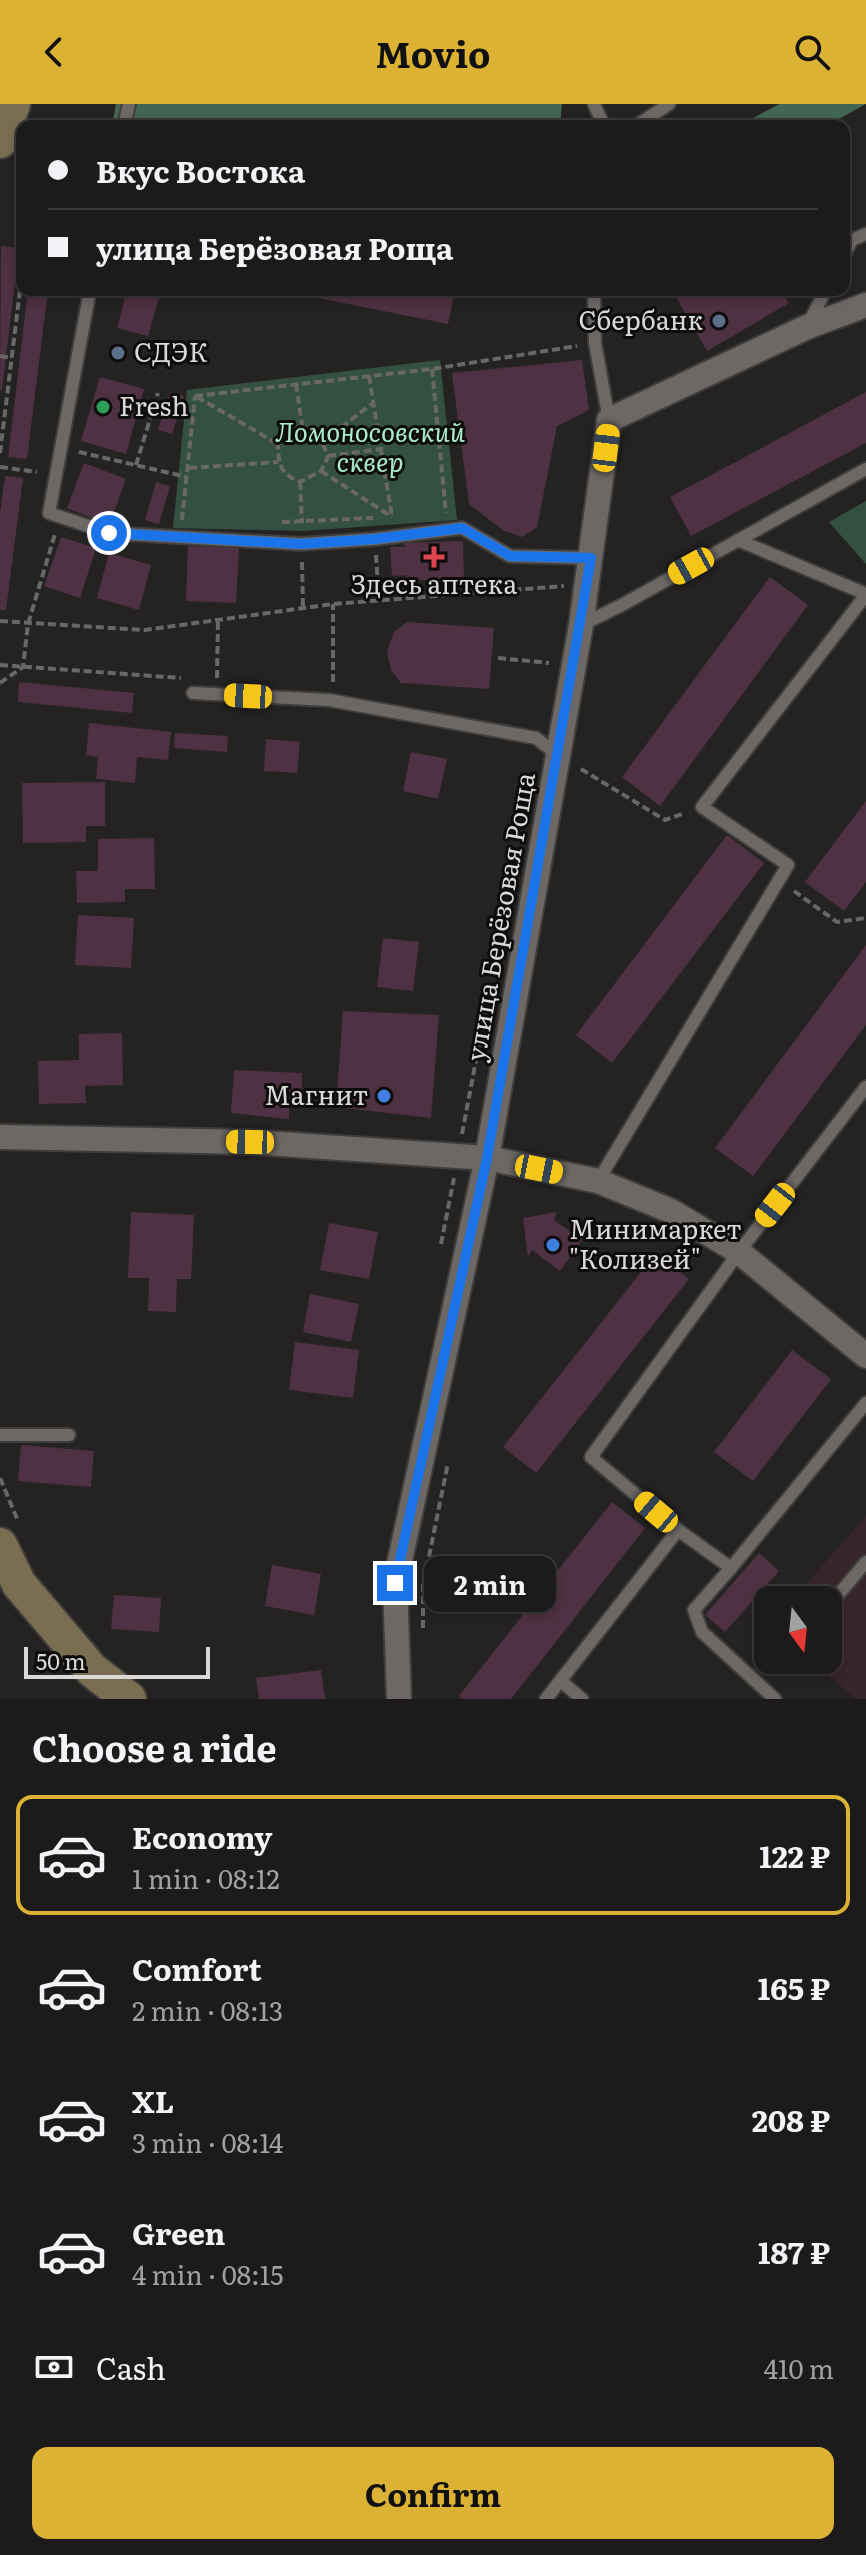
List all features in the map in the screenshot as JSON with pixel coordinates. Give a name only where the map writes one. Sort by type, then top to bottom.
[{"type":"main road","points":[[0,141],[13,104]]},
{"type":"main road","points":[[0,1545],[19,1584],[92,1670],[129,1699]]},
{"type":"street","points":[[609,420],[807,327],[866,305]]},
{"type":"street","name":"улица Берёзовая Роща","points":[[399,1699],[395,1583],[487,1158],[581,625],[609,420]]},
{"type":"street","points":[[0,1137],[250,1142],[487,1158],[598,1181],[671,1211],[739,1252],[866,1356]]},
{"type":"lane","points":[[645,120],[669,104]]},
{"type":"lane","points":[[89,296],[49,513],[109,533],[301,544],[462,528],[510,556],[591,558]]},
{"type":"lane","points":[[594,296],[595,343],[609,420]]},
{"type":"lane","points":[[807,327],[823,296]]},
{"type":"lane","points":[[581,625],[866,469]]},
{"type":"lane","points":[[598,1181],[788,865],[702,807],[866,594],[738,540]]},
{"type":"lane","points":[[193,693],[329,700],[536,738],[558,755]]},
{"type":"lane","points":[[731,1568],[678,1530],[591,1457],[739,1252],[866,1087]]},
{"type":"lane","points":[[775,1699],[702,1632],[694,1610],[866,1403]]},
{"type":"lane","points":[[0,1435],[69,1435]]},
{"type":"lane","points":[[546,1699],[678,1530]]},
{"type":"lane","points":[[842,1590],[866,1562]]},
{"type":"lane","points":[[561,1681],[582,1699]]},
{"type":"path","points":[[0,453],[19,296]]},
{"type":"path","points":[[195,396],[432,369],[595,343]]},
{"type":"path","points":[[0,356],[12,358]]},
{"type":"path","points":[[432,369],[446,514]]},
{"type":"path","points":[[369,376],[392,517]]},
{"type":"path","points":[[296,384],[303,431]]},
{"type":"path","points":[[136,465],[158,393]]},
{"type":"path","points":[[195,396],[278,444]]},
{"type":"path","points":[[195,396],[182,520],[197,520]]},
{"type":"path","points":[[322,442],[373,403]]},
{"type":"path","points":[[300,482],[321,471],[328,457],[322,442],[303,431]]},
{"type":"path","points":[[278,444],[303,431]]},
{"type":"path","points":[[278,444],[278,462],[285,475],[300,482]]},
{"type":"path","points":[[61,448],[187,477]]},
{"type":"path","points":[[328,457],[381,449]]},
{"type":"path","points":[[189,468],[278,462]]},
{"type":"path","points":[[0,467],[56,475]]},
{"type":"path","points":[[321,471],[392,517]]},
{"type":"path","points":[[300,482],[302,523]]},
{"type":"path","points":[[272,522],[405,516]]},
{"type":"path","points":[[0,683],[23,667],[28,624],[60,517]]},
{"type":"path","points":[[375,539],[379,601]]},
{"type":"path","points":[[301,544],[303,608]]},
{"type":"path","points":[[0,621],[145,630],[333,604],[567,586]]},
{"type":"path","points":[[333,604],[333,690]]},
{"type":"path","points":[[216,681],[218,621]]},
{"type":"path","points":[[498,658],[551,664]]},
{"type":"path","points":[[0,665],[23,667]]},
{"type":"path","points":[[558,755],[665,820],[702,807]]},
{"type":"path","points":[[788,865],[793,890],[837,922],[866,918]]},
{"type":"path","points":[[423,1628],[423,1586],[449,1460]]},
{"type":"shaded area","points":[[866,1516],[866,1699],[856,1699],[827,1674],[842,1674],[842,1586],[804,1586]]},
{"type":"green space","points":[[116,104],[562,104],[561,120],[113,120]]},
{"type":"green space","points":[[779,104],[866,104],[837,120],[750,120]]},
{"type":"green space","name":"Ломоносовский сквер","points":[[440,360],[457,520],[303,531],[173,528],[187,390]]},
{"type":"green space","points":[[866,501],[866,564],[829,522]]},
{"type":"building","points":[[1,246],[16,248],[16,273],[0,390]]},
{"type":"building","points":[[27,296],[47,296],[27,459],[8,457]]},
{"type":"building","points":[[125,296],[159,296],[148,336],[117,328]]},
{"type":"building","points":[[309,296],[454,296],[448,324]]},
{"type":"building","points":[[785,296],[789,303],[707,351],[676,297]]},
{"type":"building","points":[[582,360],[589,410],[557,426],[537,527],[522,537],[504,531],[469,504],[452,373]]},
{"type":"building","points":[[100,377],[144,389],[126,454],[81,441]]},
{"type":"building","points":[[170,392],[184,396],[172,434],[158,430]]},
{"type":"building","points":[[866,392],[866,443],[691,536],[670,497]]},
{"type":"building","points":[[84,463],[126,479],[109,525],[67,508]]},
{"type":"building","points":[[5,476],[23,478],[6,610],[0,610],[0,513]]},
{"type":"building","points":[[156,482],[170,486],[159,524],[145,520]]},
{"type":"building","points":[[61,537],[96,548],[80,598],[44,586]]},
{"type":"building","points":[[463,541],[464,578],[406,581],[406,575],[392,576],[390,547],[405,547],[404,543]]},
{"type":"building","points":[[188,546],[239,548],[236,603],[186,601]]},
{"type":"building","points":[[109,553],[151,565],[139,610],[97,598]]},
{"type":"building","points":[[770,577],[808,605],[660,806],[622,777]]},
{"type":"building","points":[[407,622],[494,628],[489,689],[401,683],[391,670],[387,651],[394,632]]},
{"type":"building","points":[[19,682],[134,693],[132,713],[18,702]]},
{"type":"building","points":[[89,723],[171,732],[168,760],[137,757],[135,783],[96,779],[98,757],[86,755]]},
{"type":"building","points":[[175,733],[228,736],[227,752],[174,748]]},
{"type":"building","points":[[266,739],[300,742],[297,773],[264,771]]},
{"type":"building","points":[[411,752],[447,759],[438,799],[403,791]]},
{"type":"building","points":[[105,782],[105,826],[86,826],[86,842],[23,843],[22,783]]},
{"type":"building","points":[[866,801],[866,882],[844,911],[805,882]]},
{"type":"building","points":[[727,835],[764,863],[612,1063],[576,1035]]},
{"type":"building","points":[[154,838],[155,889],[125,889],[125,902],[77,903],[76,871],[98,871],[98,839]]},
{"type":"building","points":[[78,915],[134,918],[131,968],[75,965]]},
{"type":"building","points":[[383,938],[419,942],[413,991],[377,987]]},
{"type":"building","points":[[866,945],[866,1025],[753,1176],[715,1148]]},
{"type":"building","points":[[343,1011],[439,1015],[431,1118],[336,1107]]},
{"type":"building","points":[[122,1033],[123,1085],[85,1086],[86,1103],[39,1104],[38,1061],[79,1060],[79,1034]]},
{"type":"building","points":[[234,1070],[302,1073],[302,1094],[290,1093],[289,1119],[231,1113]]},
{"type":"building","points":[[131,1212],[194,1215],[191,1279],[177,1279],[176,1312],[148,1311],[149,1278],[128,1278]]},
{"type":"building","name":"Минимаркет \"Колизей\"","points":[[557,1212],[554,1220],[582,1240],[560,1271],[532,1250],[528,1257],[523,1218]]},
{"type":"building","points":[[329,1223],[378,1232],[369,1279],[320,1270]]},
{"type":"building","points":[[656,1253],[689,1279],[536,1473],[503,1447]]},
{"type":"building","points":[[310,1294],[359,1304],[351,1342],[303,1332]]},
{"type":"building","points":[[295,1342],[359,1350],[353,1398],[289,1390]]},
{"type":"building","points":[[792,1350],[831,1379],[753,1481],[714,1452]]},
{"type":"building","points":[[21,1445],[94,1451],[91,1487],[18,1481]]},
{"type":"building","points":[[612,1502],[645,1528],[511,1699],[462,1699],[459,1696]]},
{"type":"building","points":[[759,1553],[779,1571],[766,1586],[754,1586],[754,1599],[725,1632],[705,1615]]},
{"type":"building","points":[[272,1565],[321,1574],[314,1615],[265,1606]]},
{"type":"building","points":[[114,1595],[161,1598],[159,1632],[111,1629]]},
{"type":"building","points":[[321,1670],[325,1699],[259,1699],[256,1678]]},
{"type":"place","name":"Сбербанк","points":[[719,321]]},
{"type":"place","name":"СДЭК","points":[[118,353]]},
{"type":"place","name":"Fresh","points":[[103,407]]},
{"type":"place","name":"Здесь аптека","points":[[434,557]]},
{"type":"place","name":"Магнит","points":[[384,1096]]},
{"type":"place","name":"Минимаркет \"Колизей\"","points":[[553,1245]]},
{"type":"route","points":[[109,533],[301,544],[462,528],[510,556],[591,558],[487,1158],[395,1583]]}]
